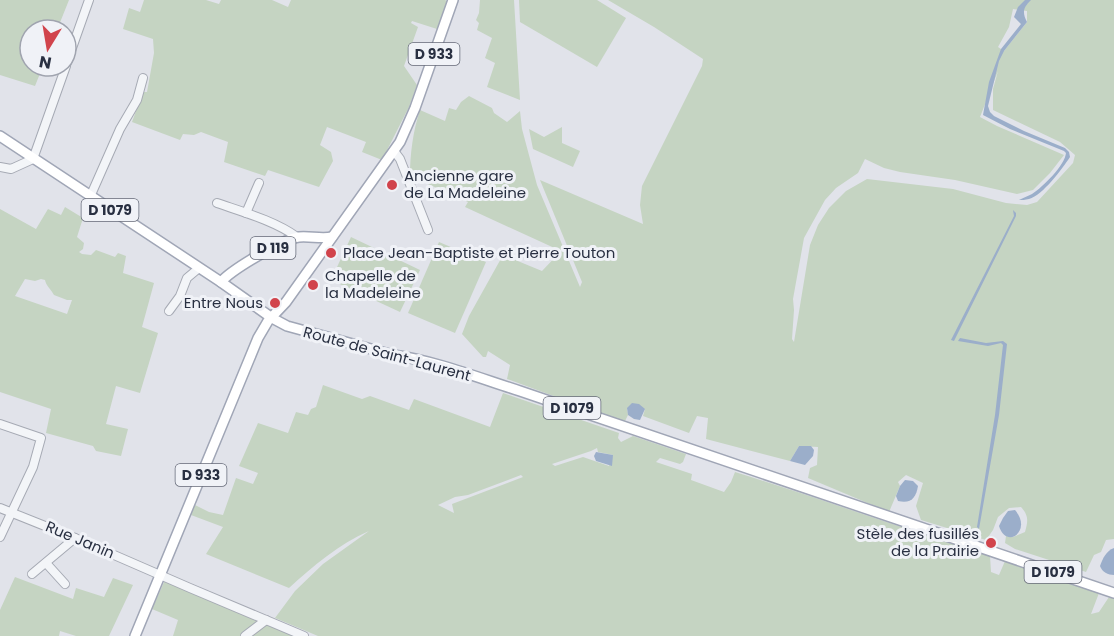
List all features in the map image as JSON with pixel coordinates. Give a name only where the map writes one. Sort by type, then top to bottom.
[{"type":"main road","name":"D 933","points":[[135,636],[258,338],[268,321],[283,305],[349,213],[397,155],[416,108],[453,0]]},
{"type":"main road","name":"D 1079","points":[[0,136],[272,318]]},
{"type":"main road","name":"D 119","points":[[221,282],[230,274],[283,242],[297,237],[332,237]]},
{"type":"main road","points":[[283,305],[283,317],[287,326]]},
{"type":"main road","name":"Route de Saint-Laurent","points":[[272,318],[287,326],[452,369],[1108,591]]},
{"type":"street","points":[[78,32],[89,0]]},
{"type":"street","points":[[0,167],[11,169],[33,159],[62,78]]},
{"type":"street","points":[[90,197],[120,129],[137,100],[143,78]]},
{"type":"street","points":[[397,155],[428,230]]},
{"type":"street","points":[[246,213],[259,183]]},
{"type":"street","points":[[217,203],[246,213],[297,237]]},
{"type":"street","points":[[169,311],[180,296],[187,278],[199,268]]},
{"type":"street","points":[[0,424],[42,438],[33,467],[0,537]]},
{"type":"street","name":"Rue Janin","points":[[0,508],[304,636]]},
{"type":"street","points":[[32,574],[75,538]]},
{"type":"street","points":[[46,562],[65,584]]},
{"type":"street","points":[[245,636],[266,620]]},
{"type":"green space","points":[[0,0],[69,0],[62,18],[18,18],[18,78],[38,78],[35,86],[0,75]]},
{"type":"green space","points":[[144,0],[206,0],[219,4],[221,0],[272,0],[288,7],[291,0],[447,1],[437,29],[412,21],[411,23],[418,27],[404,66],[417,85],[409,107],[382,160],[362,152],[366,142],[327,127],[320,145],[331,152],[333,161],[319,187],[268,170],[265,176],[224,162],[228,142],[201,132],[194,135],[183,134],[180,140],[132,122],[143,92],[147,92],[154,53],[153,39],[123,29],[129,8],[140,12]]},
{"type":"green space","points":[[480,0],[514,0],[520,100],[487,87],[495,63],[485,58],[492,38],[477,30],[479,23],[476,20]]},
{"type":"green space","points":[[519,0],[597,0],[626,18],[597,67],[520,22]]},
{"type":"green space","points":[[608,0],[1114,0],[1114,539],[1106,540],[1101,552],[1094,555],[1086,572],[1015,549],[1005,543],[1006,536],[1013,537],[1025,532],[1027,519],[1021,507],[1009,508],[998,517],[986,540],[921,520],[916,506],[923,483],[906,475],[898,482],[900,486],[889,512],[808,478],[810,468],[817,465],[818,447],[799,446],[790,461],[706,439],[708,418],[697,416],[689,433],[643,416],[645,409],[627,408],[628,415],[625,421],[616,419],[507,379],[510,365],[488,351],[486,357],[483,357],[462,334],[469,316],[503,255],[542,271],[561,251],[465,207],[468,202],[410,176],[412,143],[420,110],[445,121],[449,108],[456,110],[469,96],[492,108],[494,113],[507,122],[520,111],[522,129],[537,185],[580,287],[582,282],[540,180],[643,224],[640,205],[642,186],[702,66],[703,59]],"holes":[[[1013,9],[1027,11],[1027,22],[1004,51],[998,47],[1009,27]],[[998,71],[993,89],[993,110],[1060,142],[1075,155],[1073,163],[1037,202],[1027,205],[1006,203],[953,189],[867,179],[846,191],[829,208],[818,225],[810,245],[794,342],[792,339],[793,299],[804,238],[825,200],[836,188],[858,173],[865,159],[884,168],[900,172],[955,180],[1017,194],[1033,190],[1064,155],[980,117]]]},
{"type":"green space","points":[[562,127],[562,143],[580,151],[573,167],[533,149],[529,129],[544,137]]},
{"type":"green space","points":[[65,207],[83,218],[77,237],[84,243],[83,249],[79,252],[91,255],[96,250],[115,257],[118,253],[126,256],[123,273],[154,283],[142,327],[158,333],[140,393],[116,386],[106,424],[128,429],[121,456],[96,451],[93,446],[46,433],[51,409],[0,392],[0,209],[36,229],[48,209],[61,215]],"holes":[[[25,279],[45,280],[54,295],[72,300],[67,314],[15,296]]]},
{"type":"green space","points":[[351,237],[420,270],[400,312],[331,280]]},
{"type":"green space","points":[[439,242],[486,262],[455,333],[408,313]]},
{"type":"green space","points":[[323,385],[362,399],[370,396],[409,410],[414,399],[490,427],[503,393],[619,433],[618,438],[621,442],[633,436],[686,454],[680,464],[660,458],[656,462],[692,474],[691,480],[724,492],[735,472],[990,556],[991,572],[999,575],[1005,561],[1099,593],[1091,614],[1099,612],[1109,597],[1114,599],[1114,636],[318,636],[275,618],[295,591],[323,564],[369,531],[347,542],[327,556],[289,588],[206,554],[223,527],[191,515],[195,505],[209,512],[223,515],[236,478],[253,484],[258,473],[239,466],[258,423],[288,433],[296,412],[308,415],[311,409],[316,407]],"holes":[[[597,448],[598,452],[613,455],[609,466],[583,457],[555,466],[552,464]],[[521,475],[523,477],[452,504],[454,513],[438,505]]]},
{"type":"green space","points":[[15,577],[73,599],[76,588],[104,597],[113,578],[133,585],[109,636],[76,636],[60,631],[59,636],[0,636],[0,610]]},
{"type":"green space","points":[[165,580],[259,622],[241,636],[173,636],[178,620],[152,609]]},
{"type":"green space","points":[[265,624],[294,636],[250,636]]},
{"type":"water","points":[[1025,0],[1031,0],[1024,10],[1027,22],[999,61],[988,106],[994,116],[1065,148],[1070,157],[1052,181],[1040,192],[1029,199],[1019,200],[1032,194],[1047,181],[1058,169],[1066,153],[983,115],[989,82],[1001,49],[1021,24],[1014,17],[1018,7]]},
{"type":"water","points":[[1013,210],[1016,216],[954,341],[951,340],[1014,216]]},
{"type":"water","points":[[960,338],[986,343],[1003,341],[1007,344],[999,415],[979,529],[977,527],[995,415],[1003,345],[1001,343],[988,346],[958,341]]},
{"type":"water","points":[[632,403],[639,404],[645,409],[640,420],[628,415],[627,408]]},
{"type":"water","points":[[799,446],[811,446],[814,450],[813,456],[805,465],[790,461]]},
{"type":"water","points":[[596,452],[613,455],[612,466],[596,461],[594,456]]},
{"type":"water","points":[[905,480],[913,481],[918,486],[917,490],[910,501],[898,501],[896,496]]},
{"type":"water","points":[[1015,510],[1020,518],[1020,531],[1012,537],[1007,537],[999,526],[1008,511]]},
{"type":"water","points":[[1114,548],[1114,575],[1105,573],[1100,566],[1107,553]]},
{"type":"place","name":"Ancienne gare de La Madeleine","points":[[392,185]]},
{"type":"place","name":"Place Jean-Baptiste et Pierre Touton","points":[[331,253]]},
{"type":"place","name":"Chapelle de la Madeleine","points":[[313,285]]},
{"type":"place","name":"Entre Nous","points":[[275,303]]},
{"type":"place","name":"Stèle des fusillés de la Prairie","points":[[991,543]]}]
